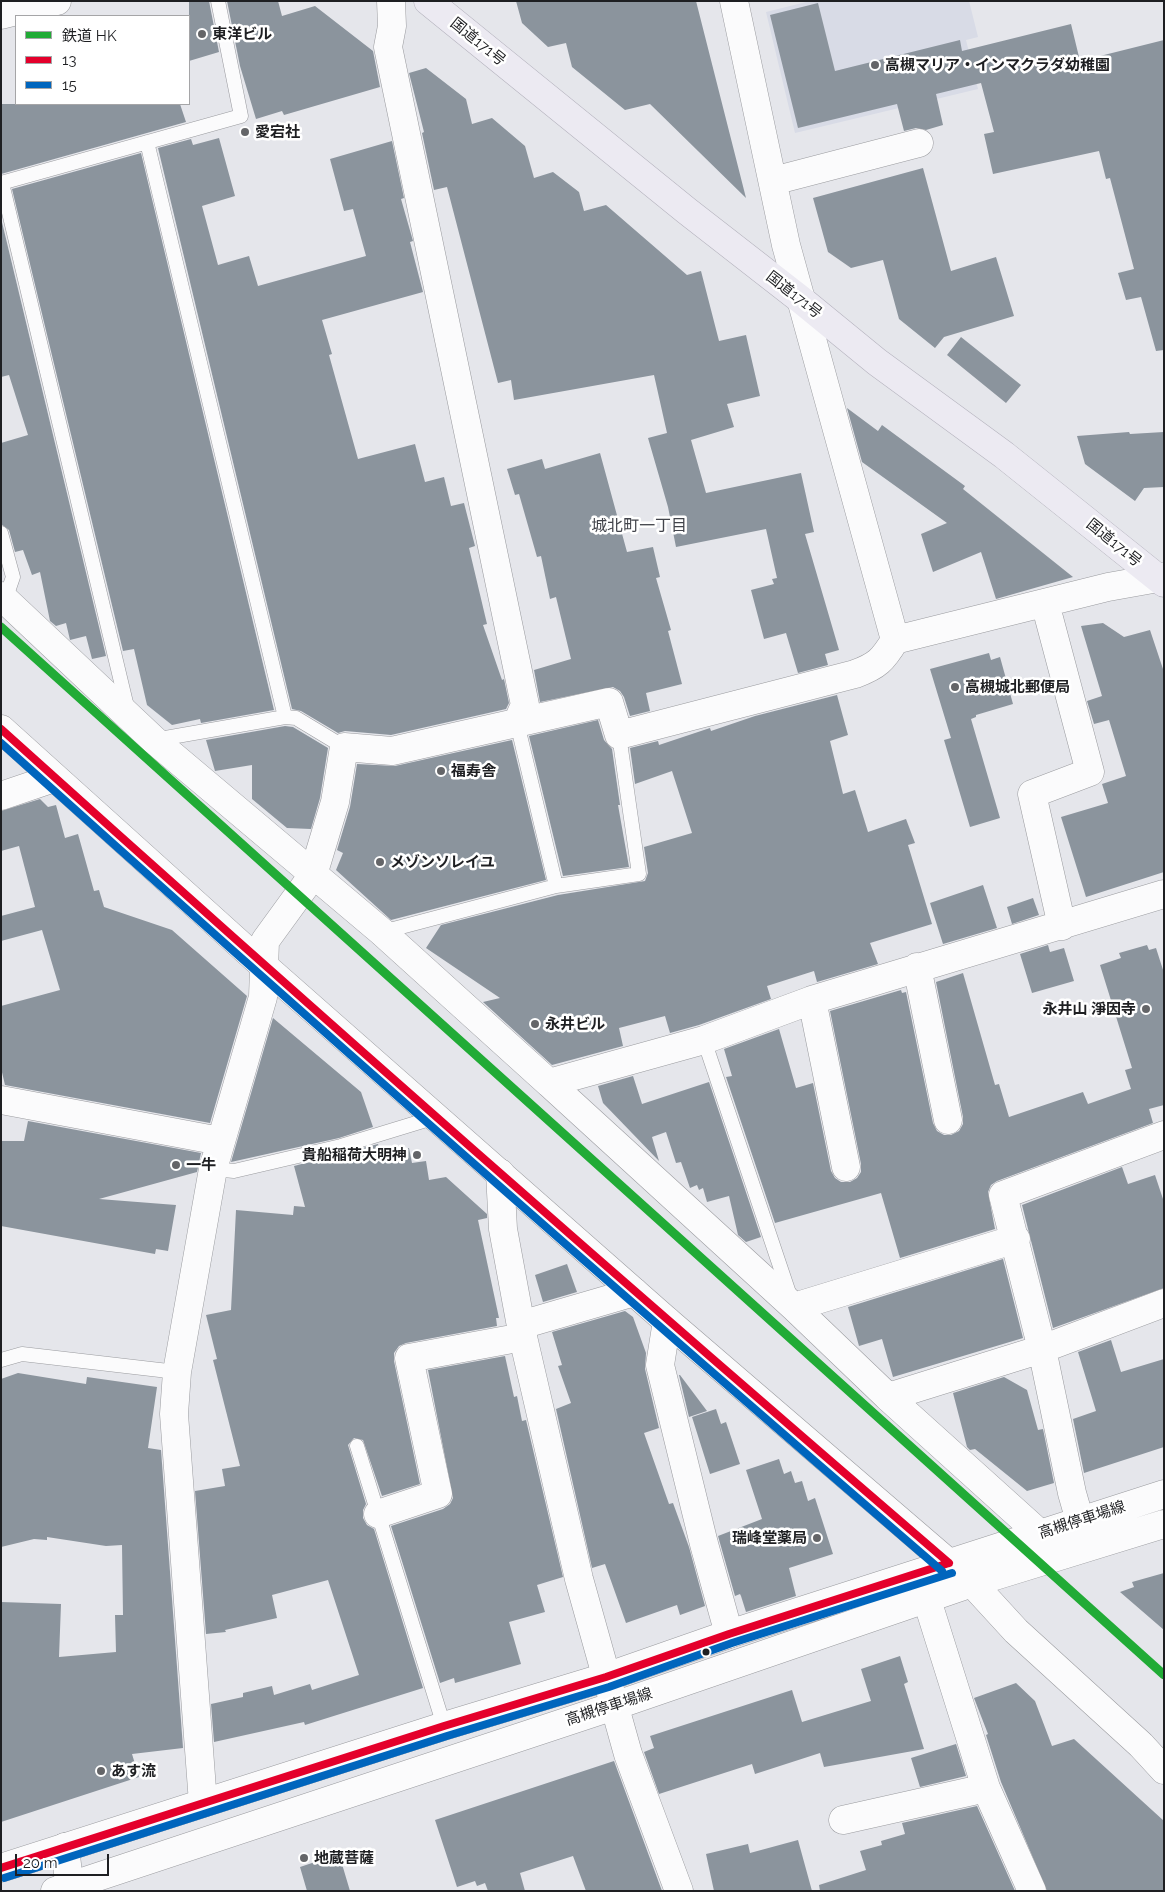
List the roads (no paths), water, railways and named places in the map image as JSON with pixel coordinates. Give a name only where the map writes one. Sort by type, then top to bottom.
[{"type":"highway","name":"国道171号","points":[[428,1],[877,362],[1004,455],[1162,580]]},
{"type":"street","points":[[1,16],[57,1]]},
{"type":"street","points":[[391,1],[392,26],[388,47],[524,705],[517,723]]},
{"type":"street","points":[[203,1803],[174,1414],[178,1372],[213,1169],[263,997],[266,941],[313,875],[335,802],[344,747],[392,751],[609,702],[619,735],[855,674],[870,668],[884,659],[895,640],[786,245],[734,1]]},
{"type":"street","points":[[773,181],[919,143]]},
{"type":"street","points":[[895,640],[1108,587],[1162,580]]},
{"type":"street","points":[[3,598],[154,740],[382,932],[794,1306],[888,1397],[1040,1534]]},
{"type":"street","points":[[1045,603],[1090,772],[1032,794],[1062,926]]},
{"type":"street","points":[[1,729],[265,967],[667,1322],[972,1583],[1016,1631],[1140,1745],[1164,1770]]},
{"type":"street","points":[[1,796],[54,778]]},
{"type":"street","points":[[549,1083],[704,1040],[812,1000],[916,967],[1062,926],[1164,894]]},
{"type":"street","points":[[916,967],[948,1120]]},
{"type":"street","points":[[812,1000],[846,1166]]},
{"type":"street","points":[[1,1100],[220,1142]]},
{"type":"street","points":[[1080,1521],[1072,1493],[1042,1349],[1016,1239],[1003,1195],[1164,1135]]},
{"type":"street","points":[[500,1173],[503,1229],[522,1331],[579,1579],[628,1754],[679,1891]]},
{"type":"street","points":[[794,1306],[1016,1239]]},
{"type":"street","points":[[378,1514],[438,1494],[409,1358],[522,1331],[634,1292]]},
{"type":"street","points":[[888,1397],[1042,1349],[1164,1303]]},
{"type":"street","points":[[667,1322],[660,1365],[704,1544],[729,1634]]},
{"type":"street","name":"高槻停車場線","points":[[1,1868],[444,1726],[606,1677],[729,1634],[1164,1494]]},
{"type":"street","name":"高槻停車場線","points":[[65,1889],[614,1706],[972,1583],[1164,1524]]},
{"type":"street","points":[[949,1563],[927,1600],[986,1788],[1032,1891]]},
{"type":"street","points":[[843,1820],[986,1788]]},
{"type":"street","points":[[65,1847],[65,1889]]},
{"type":"lane","points":[[129,716],[1,183],[241,116],[218,1]]},
{"type":"lane","points":[[147,142],[285,717]]},
{"type":"lane","points":[[1,533],[13,577],[3,598]]},
{"type":"lane","points":[[154,740],[285,717],[296,718],[344,747]]},
{"type":"lane","points":[[517,723],[556,886]]},
{"type":"lane","points":[[382,932],[556,886],[639,874],[619,735]]},
{"type":"lane","points":[[704,1040],[794,1306]]},
{"type":"lane","points":[[213,1169],[234,1171],[341,1146],[436,1117]]},
{"type":"lane","points":[[1,1360],[22,1354],[178,1372]]},
{"type":"lane","points":[[357,1446],[444,1726]]},
{"type":"rail line","name":"HK","points":[[1,627],[1164,1675]]},
{"type":"place","name":"東洋ビル","points":[[202,34]]},
{"type":"place","name":"高槻マリア・インマクラダ幼稚園","points":[[875,65]]},
{"type":"place","name":"愛宕社","points":[[245,132]]},
{"type":"place","name":"高槻城北郵便局","points":[[955,687]]},
{"type":"place","name":"福寿舎","points":[[441,771]]},
{"type":"place","name":"メゾンソレイユ","points":[[380,862]]},
{"type":"place","name":"永井山 淨因寺","points":[[1146,1009]]},
{"type":"place","name":"永井ビル","points":[[535,1024]]},
{"type":"place","name":"貴船稲荷大明神","points":[[417,1155]]},
{"type":"place","name":"一牛","points":[[176,1165]]},
{"type":"place","name":"瑞峰堂薬局","points":[[817,1538]]},
{"type":"place","name":"あす流","points":[[101,1771]]},
{"type":"place","name":"地蔵菩薩","points":[[304,1858]]},
{"type":"district","name":"城北町一丁目","points":[[639,526]]}]
